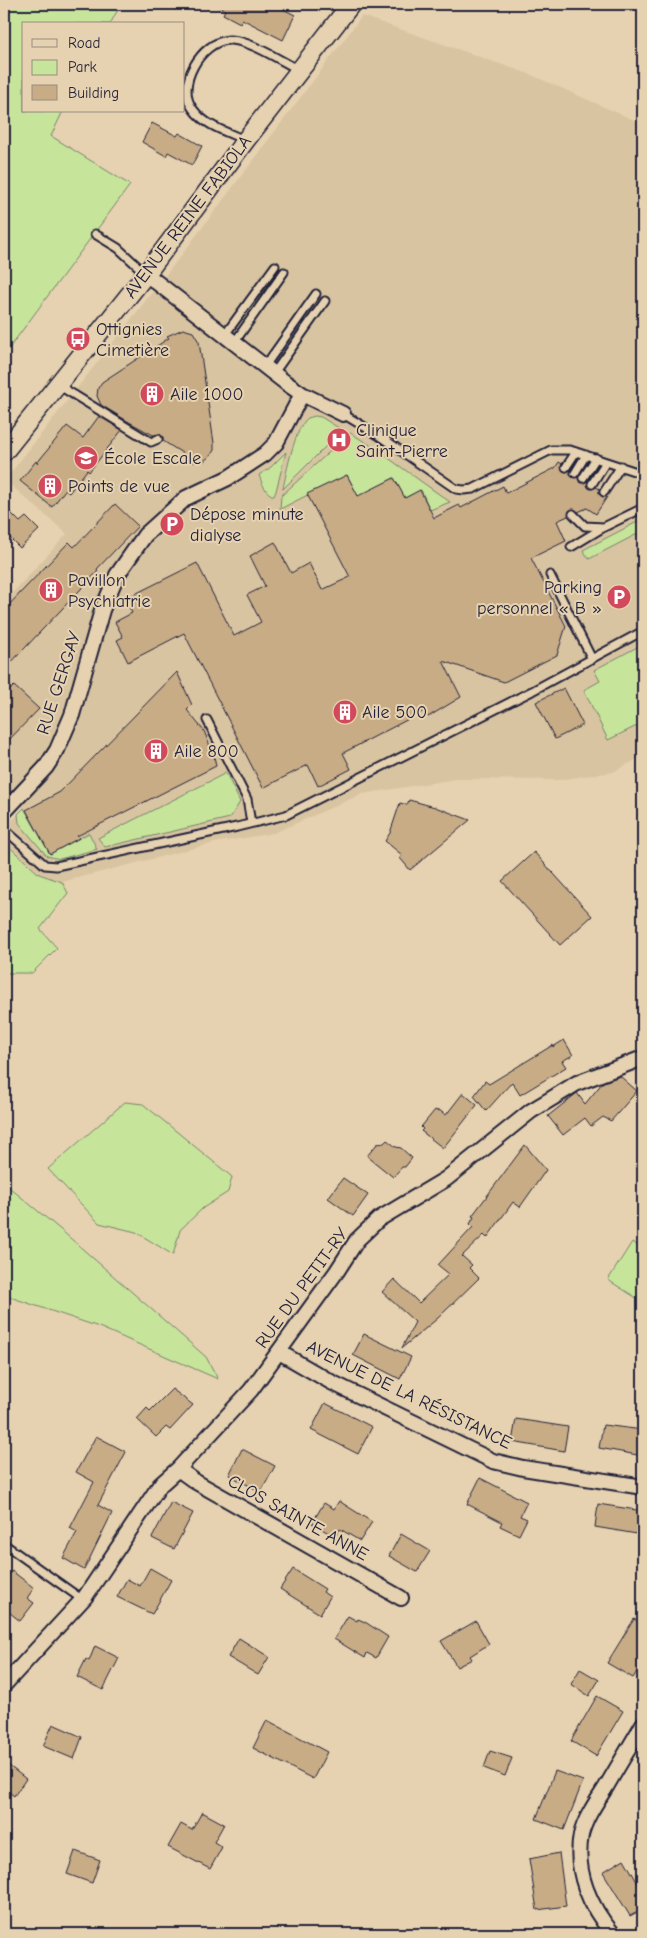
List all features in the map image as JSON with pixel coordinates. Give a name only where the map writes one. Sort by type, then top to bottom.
[{"type":"street","name":"AVENUE REINE FABIOLA","points":[[4,452],[146,274],[245,141],[351,4]]},
{"type":"street","points":[[146,274],[229,340],[302,394],[342,414]]},
{"type":"street","name":"RUE GERGAY","points":[[4,812],[46,767],[57,750],[72,715],[102,610],[117,575],[146,535],[186,498],[228,478],[265,454],[276,443],[302,394]]},
{"type":"street","name":"RUE DU PETIT-RY","points":[[4,1685],[83,1600],[160,1485],[178,1469],[251,1390],[337,1271],[357,1240],[379,1219],[446,1179],[512,1126],[551,1098],[577,1083],[643,1058]]},
{"type":"street","name":"AVENUE DE LA RÉSISTANCE","points":[[279,1352],[332,1382],[493,1461],[523,1468],[643,1487]]},
{"type":"street","name":"CLOS SAINTE ANNE","points":[[178,1469],[196,1482],[402,1598]]},
{"type":"street","points":[[613,1934],[600,1916],[583,1880],[579,1859],[582,1834],[599,1798],[643,1724]]},
{"type":"lane","points":[[245,141],[199,117],[191,107],[187,90],[189,79],[202,54],[211,46],[221,41],[241,41],[300,71]]},
{"type":"lane","points":[[95,234],[118,248],[146,274]]},
{"type":"lane","points":[[229,340],[274,266]]},
{"type":"lane","points":[[229,340],[284,272]]},
{"type":"lane","points":[[269,370],[316,294]]},
{"type":"lane","points":[[269,370],[325,301]]},
{"type":"lane","points":[[57,384],[151,442],[158,439]]},
{"type":"lane","points":[[342,414],[378,435],[456,489],[472,488],[551,450],[570,450],[643,474]]},
{"type":"lane","points":[[566,467],[576,452]]},
{"type":"lane","points":[[575,473],[586,455]]},
{"type":"lane","points":[[583,478],[596,458]]},
{"type":"lane","points":[[592,484],[606,462]]},
{"type":"lane","points":[[604,492],[621,466]]},
{"type":"lane","points":[[571,547],[604,527],[643,508]]},
{"type":"lane","points":[[573,514],[585,526],[604,527]]},
{"type":"lane","points":[[550,575],[592,658]]},
{"type":"lane","points":[[4,829],[45,864],[56,866],[286,814],[643,632]]},
{"type":"lane","points":[[207,720],[247,799],[251,823]]},
{"type":"lane","points":[[4,1544],[83,1600]]},
{"type":"shaded area","name":"Clinique Saint-Pierre","points":[[362,16],[529,74],[643,124],[643,756],[613,772],[558,780],[456,779],[362,794],[274,833],[214,843],[62,882],[39,874],[4,842],[4,829],[24,808],[4,790],[4,602],[67,534],[5,480],[183,253]]},
{"type":"green space","points":[[4,4],[121,4],[111,22],[22,22],[22,112],[63,112],[51,136],[130,185],[4,355]]},
{"type":"green space","points":[[321,417],[342,430],[283,489],[295,440],[303,423],[308,418]]},
{"type":"green space","points":[[350,433],[450,502],[430,510],[421,490],[405,498],[394,478],[371,490],[388,555],[347,475],[280,509],[281,496]]},
{"type":"green space","points":[[286,452],[274,496],[266,490],[259,475],[270,468]]},
{"type":"green space","points":[[643,519],[643,531],[589,559],[583,550]]},
{"type":"green space","points":[[643,644],[643,723],[608,740],[584,690],[600,681],[594,670]]},
{"type":"green space","points":[[226,773],[240,802],[230,818],[105,847],[98,838]]},
{"type":"green space","points":[[24,808],[50,854],[89,833],[97,849],[60,859],[47,856],[19,823],[18,814]]},
{"type":"green space","points":[[4,842],[39,874],[62,882],[68,893],[40,929],[57,948],[32,973],[4,973]]},
{"type":"green space","points":[[125,1102],[143,1104],[232,1177],[228,1192],[203,1208],[180,1230],[173,1255],[136,1232],[99,1223],[48,1169]]},
{"type":"green space","points":[[4,1183],[206,1357],[218,1379],[99,1327],[4,1295]]},
{"type":"green space","points":[[632,1242],[643,1249],[643,1302],[608,1280]]},
{"type":"building","points":[[214,4],[273,4],[295,15],[283,40],[242,19],[240,23],[223,14],[225,10]]},
{"type":"building","points":[[152,123],[177,136],[179,133],[202,146],[192,165],[168,152],[166,156],[142,142]]},
{"type":"building","name":"Aile 1000","points":[[183,329],[193,332],[199,342],[214,443],[214,450],[211,455],[200,462],[190,462],[190,458],[163,441],[161,435],[153,435],[101,405],[97,396],[98,388],[102,382],[169,338],[167,336]]},
{"type":"building","points":[[99,416],[122,430],[89,472],[87,470],[69,493],[65,490],[52,507],[20,481],[67,426],[83,438]]},
{"type":"building","points":[[559,462],[562,464],[563,471],[571,470],[572,477],[578,477],[582,483],[588,481],[589,488],[596,487],[600,489],[601,496],[607,497],[596,514],[587,508],[578,512],[574,509],[570,510],[568,516],[557,521],[566,541],[531,558],[566,626],[557,655],[504,682],[443,661],[461,697],[428,717],[424,711],[343,753],[351,769],[318,786],[308,765],[263,788],[184,633],[128,662],[117,640],[123,637],[115,622],[132,613],[125,599],[197,563],[234,636],[261,622],[247,595],[265,586],[250,556],[275,542],[291,573],[309,563],[322,590],[350,577],[307,494],[347,475],[358,496],[394,478],[405,498],[420,490],[434,518],[459,505],[461,508],[503,486],[506,493],[555,468]]},
{"type":"building","name":"Pavillon Psychiatrie","points":[[115,504],[138,526],[4,670],[4,610],[69,542],[74,547]]},
{"type":"building","points":[[4,506],[20,522],[26,517],[39,530],[20,548],[4,532]]},
{"type":"building","name":"Aile 800","points":[[177,672],[192,705],[187,710],[204,731],[216,766],[77,836],[79,838],[50,854],[26,810],[60,792]]},
{"type":"building","points":[[14,686],[39,709],[4,745],[4,696]]},
{"type":"building","points":[[564,688],[583,725],[555,739],[536,702]]},
{"type":"building","points":[[409,800],[470,820],[410,870],[400,858],[402,855],[385,841],[390,833],[400,803],[407,805]]},
{"type":"building","points":[[534,852],[592,916],[560,945],[502,881]]},
{"type":"building","points":[[564,1040],[573,1055],[562,1061],[566,1067],[520,1095],[512,1082],[486,1111],[474,1096],[485,1081],[489,1084]]},
{"type":"building","points":[[620,1076],[637,1091],[611,1121],[603,1117],[591,1126],[585,1118],[563,1135],[548,1116],[577,1093],[585,1104],[603,1082]]},
{"type":"building","points":[[463,1093],[477,1105],[443,1148],[421,1131],[423,1129],[421,1127],[435,1110],[439,1110],[446,1115]]},
{"type":"building","points":[[387,1140],[396,1147],[401,1148],[412,1158],[393,1177],[367,1156],[377,1144],[384,1143]]},
{"type":"building","points":[[525,1145],[546,1170],[520,1207],[513,1202],[487,1238],[484,1235],[462,1256],[472,1265],[469,1268],[479,1278],[438,1318],[402,1348],[415,1322],[382,1292],[394,1279],[419,1303],[449,1274],[438,1265],[473,1227],[470,1224],[474,1217],[472,1216]]},
{"type":"building","points":[[343,1178],[368,1195],[353,1216],[328,1198]]},
{"type":"building","points":[[364,1334],[411,1357],[400,1379],[353,1355]]},
{"type":"building","points":[[172,1389],[193,1405],[170,1430],[166,1427],[156,1437],[137,1419],[147,1408],[150,1411]]},
{"type":"building","points":[[325,1403],[372,1427],[358,1454],[311,1430]]},
{"type":"building","points":[[516,1419],[568,1427],[564,1451],[512,1442]]},
{"type":"building","points":[[603,1425],[643,1430],[643,1456],[599,1448]]},
{"type":"building","points":[[96,1436],[126,1452],[98,1505],[112,1513],[84,1570],[63,1558],[77,1532],[70,1528],[94,1482],[76,1472]]},
{"type":"building","points":[[242,1449],[275,1466],[261,1492],[229,1475]]},
{"type":"building","points":[[480,1478],[527,1502],[520,1516],[527,1519],[519,1535],[500,1526],[502,1522],[467,1504]]},
{"type":"building","points":[[339,1501],[372,1522],[360,1541],[340,1529],[335,1537],[312,1523],[324,1503],[334,1509]]},
{"type":"building","points":[[171,1502],[193,1513],[174,1549],[152,1538]]},
{"type":"building","points":[[598,1504],[643,1511],[643,1535],[595,1527]]},
{"type":"building","points":[[401,1534],[430,1551],[417,1572],[389,1556]]},
{"type":"building","points":[[150,1568],[171,1580],[152,1614],[117,1597],[127,1579],[140,1586]]},
{"type":"building","points":[[293,1569],[325,1589],[323,1592],[330,1597],[320,1614],[280,1589]]},
{"type":"building","points":[[12,1571],[34,1588],[27,1598],[34,1603],[20,1621],[4,1608],[4,1581]]},
{"type":"building","points":[[348,1616],[357,1621],[358,1619],[365,1622],[388,1637],[376,1658],[367,1653],[365,1658],[334,1639]]},
{"type":"building","points":[[634,1619],[643,1624],[643,1662],[633,1678],[607,1663]]},
{"type":"building","points":[[476,1621],[489,1644],[470,1656],[472,1659],[457,1667],[441,1641]]},
{"type":"building","points":[[239,1638],[269,1657],[258,1675],[228,1657]]},
{"type":"building","points":[[95,1646],[119,1658],[103,1690],[77,1677],[86,1659],[89,1661]]},
{"type":"building","points":[[580,1669],[599,1680],[589,1696],[571,1684]]},
{"type":"building","points":[[597,1696],[623,1711],[596,1756],[571,1741]]},
{"type":"building","points":[[267,1720],[327,1752],[313,1779],[253,1748]]},
{"type":"building","points":[[53,1724],[82,1737],[74,1759],[43,1746]]},
{"type":"building","points":[[490,1751],[512,1758],[505,1776],[484,1768]]},
{"type":"building","points":[[4,1762],[26,1779],[14,1796],[4,1788]]},
{"type":"building","points":[[555,1771],[583,1781],[564,1830],[536,1819]]},
{"type":"building","points":[[202,1812],[224,1824],[214,1842],[222,1847],[210,1869],[168,1847],[181,1824],[192,1830]]},
{"type":"building","points":[[75,1851],[100,1860],[92,1883],[67,1874]]},
{"type":"building","points":[[559,1853],[566,1906],[537,1910],[529,1859]]},
{"type":"building","points":[[624,1859],[643,1892],[643,1909],[630,1916],[603,1872]]},
{"type":"place","name":"Ottignies Cimetière","points":[[78,339]]},
{"type":"place","name":"Aile 1000","points":[[152,394]]},
{"type":"place","name":"Clinique Saint-Pierre","points":[[339,440]]},
{"type":"place","name":"École Escale","points":[[86,458]]},
{"type":"place","name":"Points de vue","points":[[50,486]]},
{"type":"place","name":"Dépose minute dialyse","points":[[172,524]]},
{"type":"place","name":"Pavillon Psychiatrie","points":[[51,590]]},
{"type":"place","name":"Parking personnel « B »","points":[[619,597]]},
{"type":"place","name":"Aile 500","points":[[345,712]]},
{"type":"place","name":"Aile 800","points":[[156,751]]}]
